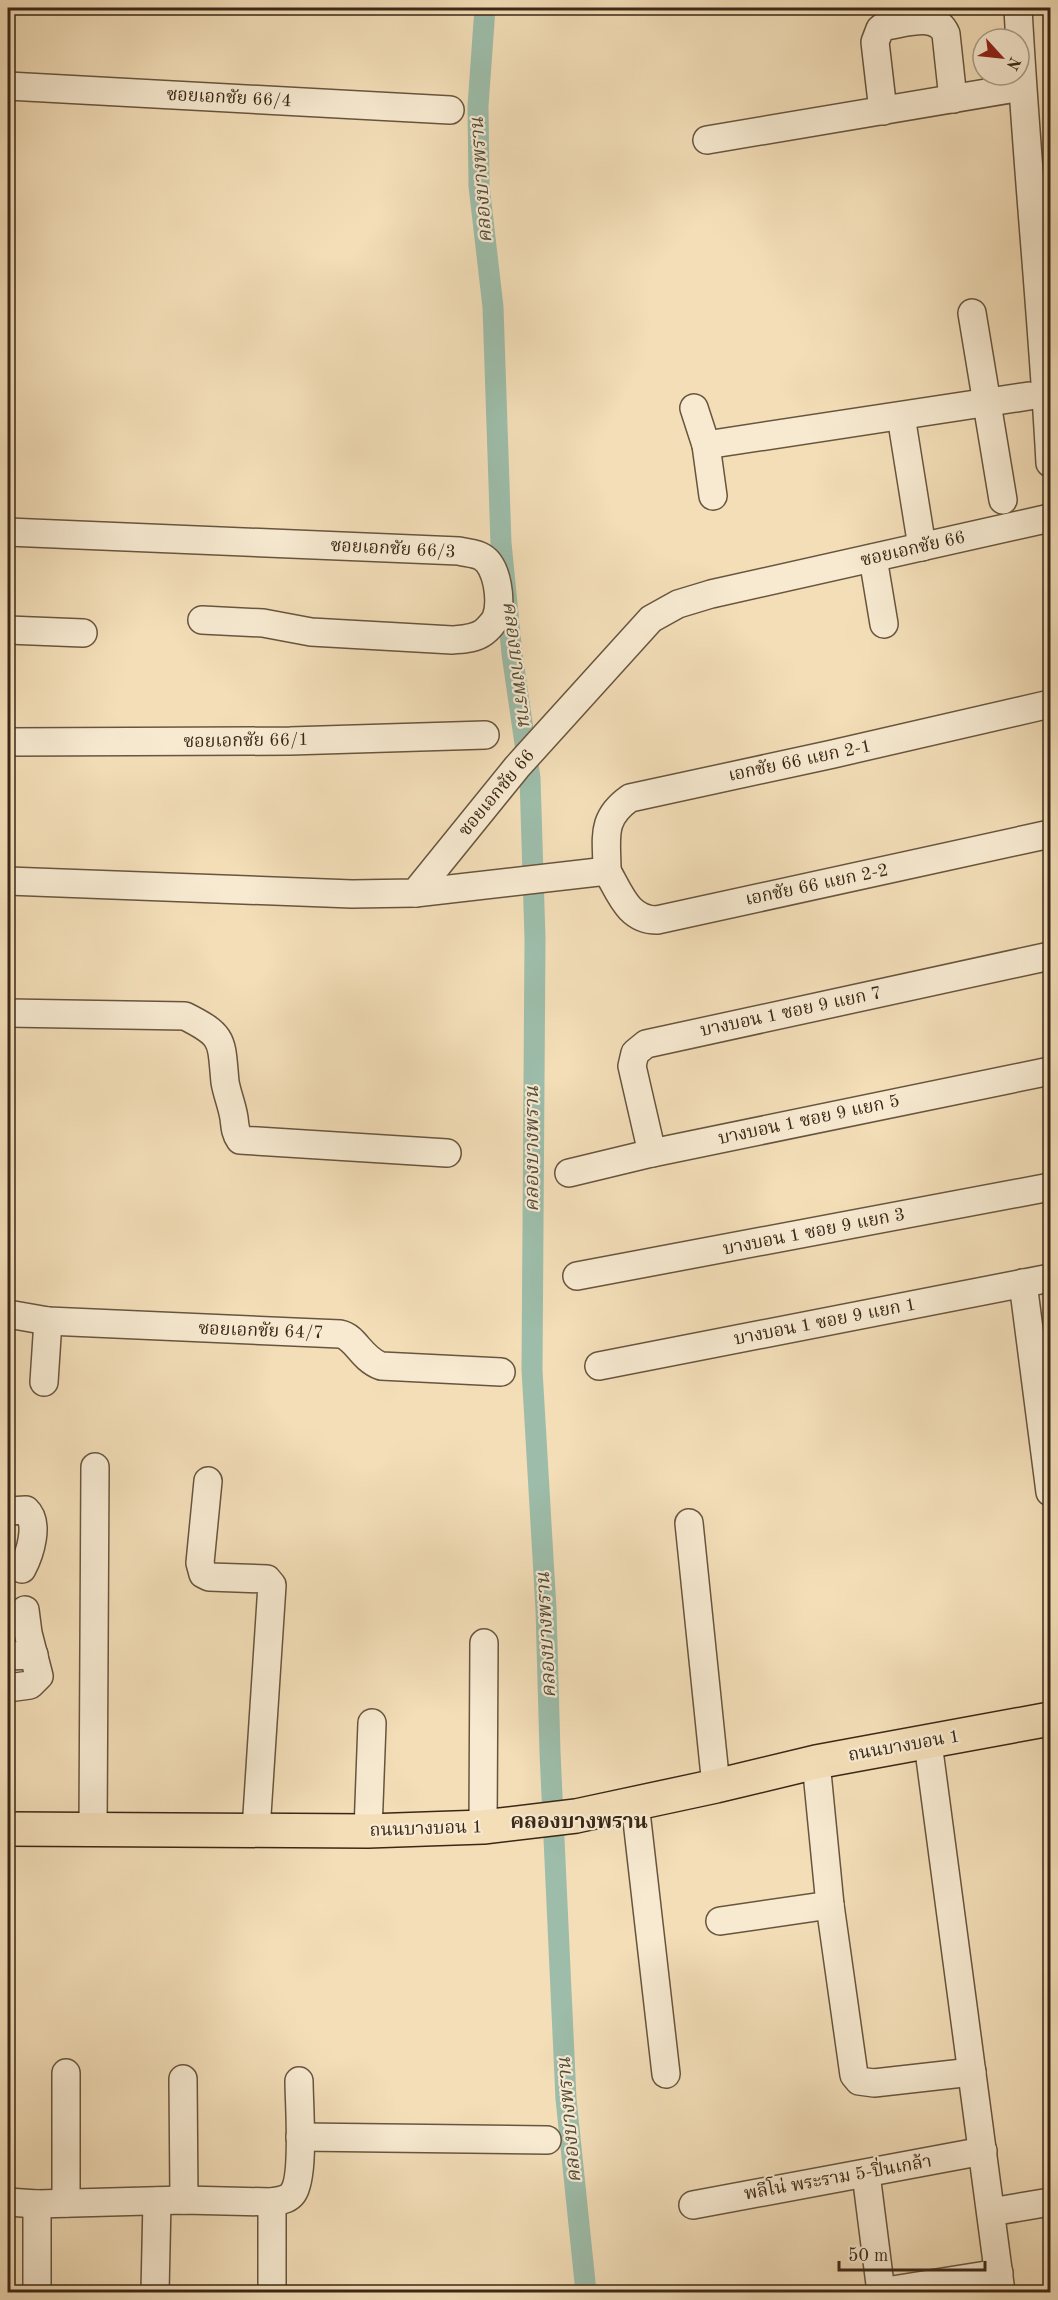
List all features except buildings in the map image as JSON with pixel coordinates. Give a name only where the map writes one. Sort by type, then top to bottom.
[{"type":"main road","name":"ถนนบางบอน 1","points":[[8,1829],[368,1831],[483,1827],[576,1816],[816,1762],[1050,1719]]},
{"type":"street","points":[[1018,8],[1019,27]]},
{"type":"street","points":[[883,111],[874,42],[880,29],[884,26],[932,20],[943,26],[946,34],[953,99]]},
{"type":"street","name":"ซอยเอกชัย 66/4","points":[[8,86],[450,110]]},
{"type":"street","points":[[707,140],[1022,87],[1041,183],[1050,463]]},
{"type":"street","points":[[972,313],[1002,500]]},
{"type":"street","points":[[705,445],[1029,396]]},
{"type":"street","points":[[694,408],[705,445],[713,496]]},
{"type":"street","points":[[901,416],[922,547]]},
{"type":"street","name":"ซอยเอกชัย 66","points":[[415,893],[517,767],[651,619],[678,604],[711,594],[1050,518]]},
{"type":"street","name":"ซอยเอกชัย 66/3","points":[[8,532],[459,551],[482,557],[489,564],[495,577],[499,603],[495,619],[484,632],[474,637],[452,640],[311,632],[263,623],[202,620]]},
{"type":"street","points":[[873,558],[885,624]]},
{"type":"street","points":[[8,630],[83,633]]},
{"type":"street","name":"เอกชัย 66 แยก 2-1","points":[[607,871],[607,831],[610,818],[618,806],[630,798],[1050,704]]},
{"type":"street","name":"ซอยเอกชัย 66/1","points":[[8,742],[290,741],[485,735]]},
{"type":"street","name":"เอกชัย 66 แยก 2-2","points":[[607,871],[630,909],[638,917],[657,920],[1050,834]]},
{"type":"street","points":[[8,881],[352,894],[415,893],[607,871]]},
{"type":"street","name":"บางบอน 1 ซอย 9 แยก 7","points":[[652,1153],[632,1066],[635,1053],[646,1044],[1050,956]]},
{"type":"street","points":[[8,1013],[185,1016],[216,1035],[223,1047],[228,1100],[234,1116],[237,1137],[240,1140],[447,1153]]},
{"type":"street","name":"บางบอน 1 ซอย 9 แยก 5","points":[[568,1173],[652,1153],[1050,1071]]},
{"type":"street","name":"บางบอน 1 ซอย 9 แยก 3","points":[[577,1276],[1050,1187]]},
{"type":"street","name":"บางบอน 1 ซอย 9 แยก 1","points":[[599,1366],[1050,1278]]},
{"type":"street","points":[[1023,1283],[1050,1492]]},
{"type":"street","name":"ซอยเอกชัย 64/7","points":[[8,1314],[48,1321],[340,1334],[351,1339],[365,1358],[381,1366],[501,1372]]},
{"type":"street","points":[[44,1382],[48,1321]]},
{"type":"street","points":[[93,1829],[95,1467]]},
{"type":"street","points":[[208,1481],[200,1563],[203,1574],[209,1577],[267,1579],[273,1586],[256,1830]]},
{"type":"street","points":[[8,1511],[26,1510],[31,1518],[31,1551],[22,1569]]},
{"type":"street","points":[[689,1523],[716,1786]]},
{"type":"street","points":[[8,1688],[30,1685],[39,1676],[28,1633],[25,1610]]},
{"type":"street","points":[[483,1827],[484,1643]]},
{"type":"street","points":[[8,1656],[34,1655]]},
{"type":"street","points":[[368,1831],[372,1723]]},
{"type":"street","points":[[866,2174],[880,2292],[1000,2283],[928,1743]]},
{"type":"street","points":[[816,1762],[830,1905],[854,2075],[859,2080],[874,2084],[972,2072]]},
{"type":"street","points":[[635,1803],[666,2074]]},
{"type":"street","points":[[720,1921],[830,1905]]},
{"type":"street","points":[[66,2073],[66,2203]]},
{"type":"street","points":[[155,2292],[170,2200],[183,2079]]},
{"type":"street","points":[[8,2202],[37,2204],[170,2200],[272,2202],[286,2199],[292,2194],[297,2184],[300,2137],[299,2081]]},
{"type":"street","points":[[300,2137],[547,2140]]},
{"type":"street","name":"พลีโน่ พระราม 5-ปิ่นเกล้า","points":[[693,2205],[983,2151]]},
{"type":"street","points":[[272,2202],[272,2292]]},
{"type":"street","points":[[991,2212],[1050,2202]]},
{"type":"street","points":[[37,2204],[37,2292]]},
{"type":"waterway","name":"คลองบางพราน","points":[[485,8],[478,106],[479,186],[493,307],[501,543],[512,654],[530,778],[535,939],[532,1370],[546,1609],[550,1752],[566,2099],[586,2292]]},
{"type":"district","name":"คลองบางพราน","points":[[579,1822]]}]
